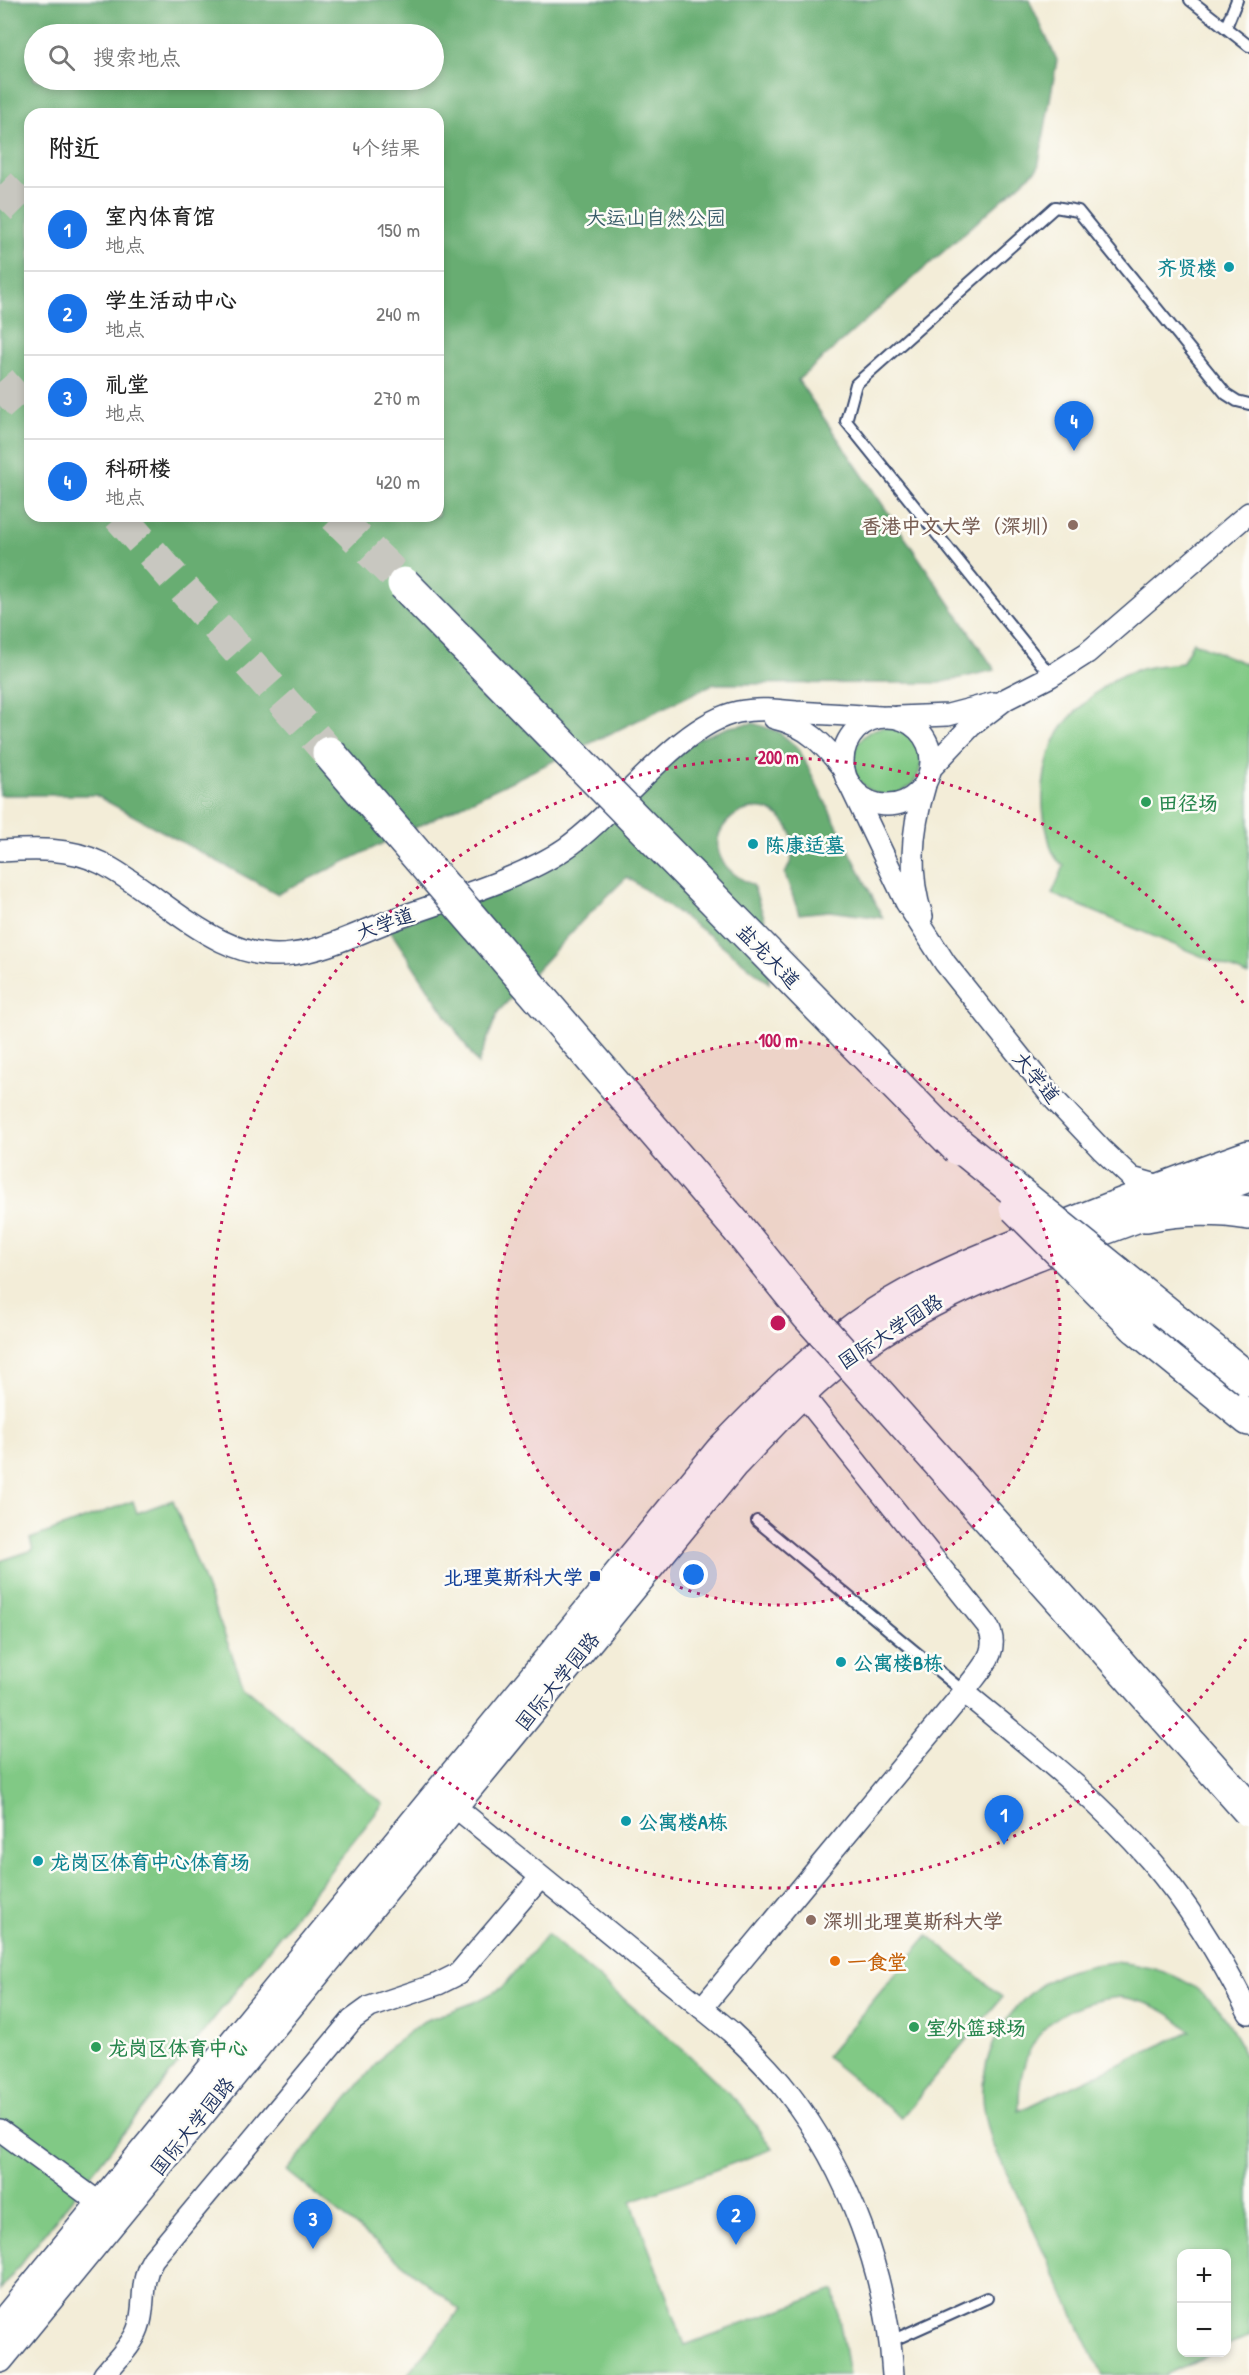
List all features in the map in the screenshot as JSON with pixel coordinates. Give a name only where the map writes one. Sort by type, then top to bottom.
[{"type":"main road","name":"盐龙大道","points":[[404,584],[1136,1327],[1249,1419]]},
{"type":"main road","points":[[329,753],[736,1226],[814,1322],[1249,1809]]},
{"type":"main road","points":[[938,1128],[1249,1380]]},
{"type":"main road","points":[[1146,1215],[1205,1207],[1249,1213]]},
{"type":"street","points":[[929,774],[971,726],[1006,699],[1051,676],[1087,653],[1249,513]]},
{"type":"street","points":[[847,777],[843,756],[847,743],[855,731],[866,722],[887,717],[920,718],[948,715],[1006,699]]},
{"type":"street","name":"大学道","points":[[0,851],[47,849],[100,863],[216,938],[263,954],[292,955],[326,945],[489,884],[529,868],[565,849],[596,824],[687,738],[719,718],[738,712],[766,710],[887,717],[908,722],[919,730],[927,742],[931,755],[929,774],[913,832],[912,862],[921,913],[933,945]]},
{"type":"street","name":"大学道","points":[[738,712],[771,717],[797,725],[827,747],[858,794],[870,801],[884,804],[897,803],[909,798],[920,790],[929,774]]},
{"type":"street","name":"大学道","points":[[847,777],[906,902],[945,963],[1053,1098],[1094,1141],[1132,1178],[1160,1186]]},
{"type":"street","name":"国际大学园路","points":[[796,1387],[846,1332],[910,1291],[986,1256],[1160,1186],[1249,1154]]},
{"type":"street","name":"国际大学园路","points":[[0,2359],[446,1800],[719,1450],[796,1387],[909,1315],[985,1277],[1249,1178]]},
{"type":"street","points":[[702,2008],[964,1692],[989,1658],[994,1645],[992,1635],[796,1387]]},
{"type":"street","points":[[964,1692],[1092,1800],[1150,1860],[1197,1923],[1249,2013]]},
{"type":"street","points":[[446,1800],[730,2031],[772,2072],[787,2091],[822,2142],[841,2177],[865,2235],[874,2267],[893,2375]]},
{"type":"street","name":"国际大学园路","points":[[0,2326],[101,2204],[446,1800]]},
{"type":"street","points":[[104,2375],[138,2331],[142,2285],[153,2259],[352,2020],[370,2007],[438,1984],[458,1974],[540,1878]]},
{"type":"street","points":[[0,2130],[101,2204]]},
{"type":"lane","points":[[1191,0],[1249,46]]},
{"type":"lane","points":[[1226,27],[1237,0]]},
{"type":"lane","points":[[1051,676],[846,421],[856,384],[1055,207],[1078,211],[1226,394],[1237,401],[1249,404]]},
{"type":"lane","points":[[758,1521],[964,1692]]},
{"type":"lane","points":[[889,2342],[987,2298]]},
{"type":"green space","name":"大运山自然公园","points":[[0,0],[1029,0],[1057,60],[1038,168],[798,380],[995,670],[939,683],[713,684],[278,894],[95,795],[0,795]]},
{"type":"green space","name":"田径场","points":[[1193,642],[1249,665],[1249,976],[1052,894],[1064,866],[1053,854],[1050,843],[1044,813],[1043,786],[1049,757],[1059,732],[1075,712],[1108,684],[1123,675],[1141,669],[1182,663]]},
{"type":"green space","points":[[753,723],[779,732],[799,749],[883,918],[829,911],[799,914],[785,874],[794,845],[788,827],[774,813],[757,809],[741,812],[727,822],[719,836],[719,853],[729,869],[753,885],[765,920],[769,983],[713,938],[627,877],[582,921],[498,1012],[478,1064],[389,929],[532,876],[697,739],[729,727]]},
{"type":"green space","points":[[887,727],[900,730],[911,737],[918,748],[921,761],[918,774],[911,785],[900,792],[887,795],[874,792],[863,785],[856,774],[853,761],[856,748],[863,737],[874,730]]},
{"type":"green space","name":"龙岗区体育中心","points":[[173,1500],[244,1686],[383,1804],[0,2290],[0,1561],[33,1550],[30,1539],[133,1501],[137,1513]]},
{"type":"green space","points":[[547,1934],[689,2055],[743,2107],[772,2149],[631,2201],[685,2345],[834,2290],[849,2375],[407,2375],[460,2310],[287,2171],[391,2046],[424,2021],[475,2002],[502,1988]]},
{"type":"green space","name":"室外篮球场","points":[[928,1935],[1002,1997],[901,2118],[826,2057]]},
{"type":"green space","points":[[1113,1962],[1165,1972],[1181,1979],[1208,1998],[1220,2011],[1234,2032],[1249,2065],[1249,2336],[1231,2344],[1231,2249],[1177,2249],[1177,2357],[1204,2357],[1165,2375],[1102,2375],[992,2142],[984,2109],[985,2070],[990,2053],[1006,2021],[1030,1994],[1044,1983],[1079,1968]],"holes":[[[1121,1997],[1150,2005],[1167,2013],[1190,2031],[1019,2111],[1024,2065],[1032,2046],[1043,2030],[1057,2018],[1075,2008],[1096,2001]]]},
{"type":"tunnel","points":[[0,185],[24,209]]},
{"type":"tunnel","points":[[0,381],[24,408]]},
{"type":"tunnel","points":[[124,522],[329,753]]},
{"type":"tunnel","points":[[341,522],[404,584]]},
{"type":"place","name":"齐贤楼","points":[[1229,267]]},
{"type":"place","name":"科研楼","points":[[1074,451]]},
{"type":"place","name":"香港中文大学（深圳）","points":[[1073,525]]},
{"type":"place","name":"田径场","points":[[1146,802]]},
{"type":"place","name":"陈康适墓","points":[[753,844]]},
{"type":"place","name":"北理莫斯科大学","points":[[595,1576]]},
{"type":"place","name":"公寓楼B栋","points":[[841,1662]]},
{"type":"place","name":"公寓楼A栋","points":[[626,1821]]},
{"type":"place","name":"室内体育馆","points":[[1004,1845]]},
{"type":"place","name":"龙岗区体育中心体育场","points":[[38,1861]]},
{"type":"place","name":"深圳北理莫斯科大学","points":[[811,1920]]},
{"type":"place","name":"一食堂","points":[[835,1961]]},
{"type":"place","name":"室外篮球场","points":[[914,2027]]},
{"type":"place","name":"龙岗区体育中心","points":[[96,2047]]},
{"type":"place","name":"学生活动中心","points":[[736,2245]]},
{"type":"place","name":"礼堂","points":[[313,2249]]}]
